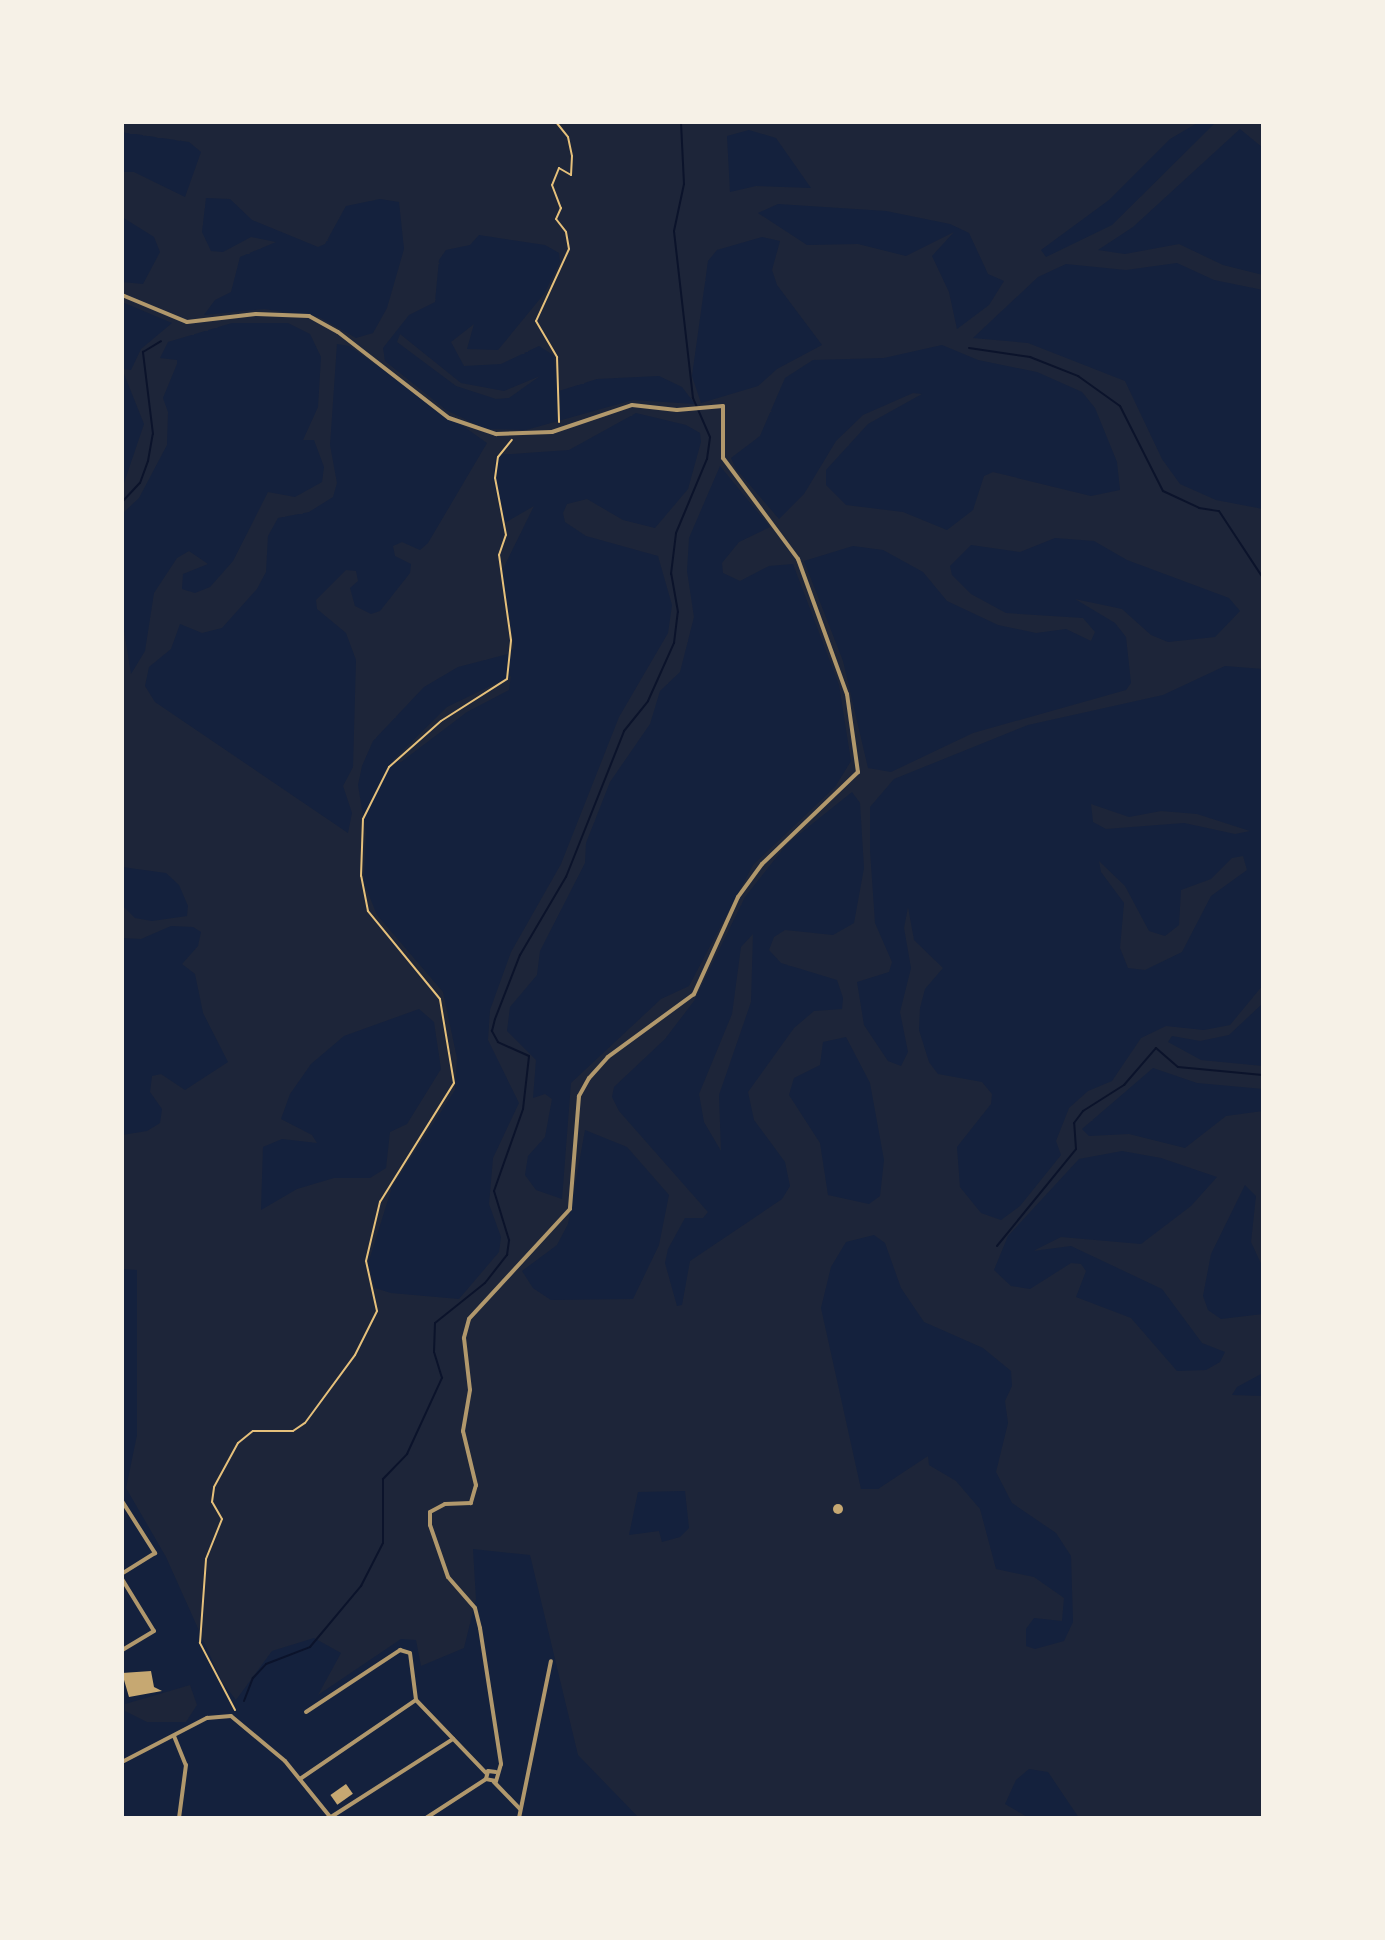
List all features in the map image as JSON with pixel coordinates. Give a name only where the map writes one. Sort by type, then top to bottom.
[{"type":"street","points":[[122,295],[187,322],[256,314],[309,316],[338,332],[466,428],[516,436],[559,429],[632,405],[723,406],[728,468],[781,530],[798,559],[847,694],[858,772],[762,864],[738,897],[694,994],[608,1057],[589,1078],[579,1096],[570,1209],[469,1319],[464,1338],[470,1390],[463,1431],[476,1485],[471,1503],[445,1504],[430,1512],[430,1525],[444,1569],[475,1608],[480,1628],[501,1764],[494,1782]]},
{"type":"street","points":[[122,1501],[155,1553],[122,1576],[154,1631],[122,1650]]},
{"type":"street","points":[[306,1712],[400,1650],[410,1653],[416,1700],[521,1810]]},
{"type":"street","points":[[519,1818],[551,1661]]},
{"type":"street","points":[[300,1779],[416,1700]]},
{"type":"street","points":[[122,1762],[220,1714],[242,1722],[300,1779],[331,1818],[453,1739]]},
{"type":"street","points":[[174,1736],[186,1765],[179,1818]]},
{"type":"street","points":[[426,1818],[496,1772]]},
{"type":"path","points":[[556,122],[568,137],[572,156],[571,175],[559,168],[552,185],[561,208],[556,219],[566,232],[569,249],[536,321],[557,357],[559,429]]},
{"type":"path","points":[[242,1722],[200,1643],[206,1559],[222,1519],[212,1502],[214,1487],[238,1443],[253,1431],[293,1431],[305,1423],[355,1355],[377,1311],[366,1261],[380,1202],[454,1083],[440,999],[368,911],[361,876],[363,819],[389,767],[441,721],[507,679],[511,640],[499,555],[506,535],[495,478],[498,457],[516,436]]},
{"type":"shaded area","points":[[122,122],[1199,122],[1170,139],[1109,200],[1041,250],[1046,257],[1112,225],[1216,122],[1263,122],[1263,148],[1240,129],[1133,227],[1098,250],[1125,254],[1179,244],[1223,265],[1263,275],[1263,290],[1214,280],[1177,263],[1126,270],[1066,264],[1038,277],[973,338],[1028,343],[1125,381],[1162,459],[1180,484],[1216,500],[1263,509],[1263,669],[1225,666],[1163,695],[1028,725],[894,779],[870,807],[875,923],[892,962],[889,972],[857,982],[864,1025],[888,1061],[901,1066],[908,1052],[900,1012],[911,968],[904,928],[908,907],[914,940],[943,968],[925,989],[920,1008],[919,1030],[929,1062],[938,1074],[982,1082],[992,1094],[991,1104],[957,1147],[960,1187],[981,1213],[1001,1220],[1020,1206],[1061,1155],[1056,1141],[1069,1108],[1088,1091],[1112,1081],[1141,1038],[1166,1026],[1204,1030],[1230,1025],[1263,985],[1261,1005],[1229,1035],[1200,1041],[1172,1036],[1168,1042],[1201,1060],[1263,1066],[1263,1089],[1197,1083],[1153,1068],[1082,1129],[1089,1136],[1129,1134],[1185,1148],[1226,1116],[1263,1111],[1263,1268],[1251,1242],[1256,1196],[1245,1185],[1211,1254],[1203,1296],[1208,1310],[1221,1319],[1263,1314],[1263,1373],[1237,1387],[1232,1395],[1263,1396],[1263,1818],[1079,1818],[1048,1772],[1029,1769],[1016,1780],[1005,1804],[1029,1818],[639,1818],[578,1755],[530,1555],[473,1549],[476,1599],[464,1648],[421,1666],[416,1640],[401,1639],[318,1695],[341,1653],[314,1638],[272,1651],[236,1700],[222,1682],[166,1557],[126,1488],[137,1435],[137,1270],[122,1269],[122,1135],[147,1131],[160,1123],[162,1109],[150,1092],[152,1076],[161,1074],[185,1090],[228,1062],[203,1013],[195,974],[182,964],[198,946],[201,932],[193,927],[171,926],[141,939],[122,938],[122,905],[135,918],[152,921],[187,916],[188,906],[179,885],[166,873],[122,867],[122,618],[131,674],[145,651],[154,593],[177,558],[189,551],[208,564],[183,574],[182,589],[195,593],[210,587],[233,561],[268,492],[295,497],[322,482],[324,467],[314,440],[303,440],[318,407],[321,357],[310,334],[288,323],[232,323],[168,342],[160,358],[177,360],[177,364],[163,398],[168,412],[167,445],[139,498],[122,514],[122,489],[144,424],[122,369],[131,370],[141,349],[172,323],[122,302],[122,282],[143,284],[160,252],[154,237],[122,217],[122,172],[134,172],[185,197],[201,152],[189,142],[122,132]],"holes":[[[749,130],[776,138],[811,188],[756,186],[730,192],[727,136]],[[206,198],[230,199],[252,220],[318,247],[325,244],[346,206],[380,199],[399,202],[404,249],[387,308],[373,333],[356,338],[319,317],[264,309],[204,315],[215,300],[231,292],[240,257],[276,242],[251,237],[223,252],[211,251],[202,232]],[[778,204],[886,211],[950,224],[969,233],[988,274],[1004,281],[989,305],[957,329],[949,292],[932,256],[954,232],[906,256],[858,244],[807,245],[758,213]],[[479,235],[545,245],[559,253],[560,262],[544,294],[498,350],[467,349],[474,324],[451,342],[464,366],[501,364],[539,346],[553,355],[559,391],[597,379],[659,376],[682,387],[695,404],[633,400],[526,430],[485,429],[446,410],[385,361],[383,348],[409,315],[435,302],[439,260],[446,250],[470,245]],[[762,237],[780,241],[772,270],[777,285],[822,345],[777,369],[758,386],[701,403],[692,376],[708,261],[717,250]],[[337,344],[349,346],[487,443],[428,543],[420,550],[402,542],[393,546],[395,556],[411,564],[410,573],[380,611],[371,614],[355,606],[350,588],[358,581],[356,571],[346,570],[316,600],[317,609],[346,633],[356,660],[353,767],[343,786],[352,813],[348,833],[155,702],[145,686],[149,667],[171,649],[180,624],[202,633],[222,628],[257,589],[266,572],[268,536],[278,518],[309,512],[333,497],[337,483],[330,445]],[[942,345],[978,360],[1037,372],[1082,392],[1095,408],[1117,462],[1120,490],[1091,496],[993,472],[984,476],[973,510],[947,530],[903,512],[846,505],[826,485],[826,470],[868,424],[922,394],[913,393],[863,415],[836,441],[804,494],[779,519],[736,469],[731,458],[760,436],[785,378],[813,360],[884,358]],[[636,413],[686,425],[700,433],[701,442],[688,489],[655,528],[623,520],[587,499],[567,504],[563,513],[565,522],[586,536],[658,556],[672,605],[668,633],[619,717],[561,864],[511,952],[490,1010],[488,1040],[519,1103],[493,1158],[489,1204],[501,1237],[499,1252],[459,1299],[391,1293],[375,1288],[368,1264],[392,1187],[455,1090],[457,1058],[443,992],[377,915],[364,883],[366,833],[358,785],[373,741],[424,687],[458,667],[508,654],[514,648],[502,571],[534,506],[503,524],[493,479],[496,455],[569,450]],[[720,466],[770,527],[739,542],[722,563],[723,573],[740,581],[769,566],[793,564],[839,685],[851,761],[835,787],[753,865],[689,986],[661,999],[571,1083],[562,1199],[536,1190],[525,1175],[528,1156],[545,1137],[552,1099],[545,1094],[533,1098],[536,1060],[507,1031],[510,1007],[537,975],[540,951],[585,863],[586,843],[610,782],[650,724],[660,691],[680,672],[694,617],[687,571],[689,538]],[[1055,538],[1094,541],[1127,560],[1229,598],[1240,611],[1215,637],[1168,642],[1151,635],[1122,609],[1075,599],[1115,623],[1126,637],[1131,683],[1126,690],[973,733],[891,772],[868,768],[843,661],[804,561],[853,546],[883,550],[923,572],[947,601],[998,625],[1036,633],[1066,629],[1091,641],[1095,632],[1083,618],[1006,613],[971,594],[952,575],[950,566],[971,545],[1020,552]],[[852,792],[860,803],[864,868],[854,923],[833,935],[785,930],[774,937],[769,950],[781,963],[837,980],[843,998],[842,1009],[814,1011],[794,1028],[748,1092],[754,1120],[785,1162],[790,1186],[782,1199],[690,1261],[682,1305],[677,1306],[665,1263],[668,1249],[685,1218],[703,1218],[708,1212],[619,1111],[612,1097],[614,1087],[665,1039],[694,1001],[745,897],[787,844]],[[419,1009],[434,1022],[441,1069],[407,1124],[390,1132],[386,1168],[370,1178],[334,1178],[297,1189],[261,1210],[263,1147],[282,1139],[317,1143],[312,1135],[281,1119],[290,1094],[311,1064],[344,1036]],[[846,1037],[870,1083],[884,1160],[880,1196],[869,1204],[828,1195],[820,1143],[789,1095],[794,1078],[820,1065],[823,1042]],[[585,1130],[627,1147],[669,1195],[659,1245],[633,1299],[551,1300],[533,1288],[522,1271],[557,1245],[568,1224]],[[1122,1151],[1161,1158],[1217,1177],[1191,1206],[1141,1244],[1061,1237],[1033,1251],[1071,1246],[1162,1289],[1202,1343],[1225,1352],[1220,1362],[1206,1370],[1177,1371],[1131,1318],[1076,1297],[1086,1271],[1081,1264],[1071,1263],[1030,1289],[1011,1286],[994,1270],[1008,1236],[1079,1159]],[[874,1235],[885,1243],[901,1288],[924,1322],[983,1348],[1011,1371],[1012,1386],[1005,1401],[1008,1423],[996,1472],[1012,1503],[1056,1533],[1071,1556],[1073,1622],[1064,1641],[1035,1649],[1026,1646],[1026,1629],[1034,1618],[1062,1621],[1064,1598],[1034,1577],[996,1569],[980,1509],[956,1481],[929,1465],[928,1456],[878,1489],[861,1489],[821,1308],[831,1267],[846,1242]],[[685,1491],[689,1528],[680,1537],[662,1542],[659,1531],[629,1535],[638,1492]]]},
{"type":"shaded area","points":[[400,334],[461,383],[504,391],[540,376],[509,398],[496,399],[456,386],[397,342]]},
{"type":"shaded area","points":[[511,676],[509,690],[467,712],[401,762],[392,761],[447,707]]},
{"type":"shaded area","points":[[1091,804],[1129,817],[1161,811],[1197,814],[1250,831],[1235,834],[1184,823],[1106,829],[1093,822]]},
{"type":"shaded area","points":[[1243,856],[1247,870],[1211,896],[1182,952],[1145,970],[1128,968],[1120,948],[1124,903],[1101,872],[1099,861],[1125,886],[1149,931],[1165,936],[1179,925],[1181,890],[1211,879],[1232,858]]},
{"type":"shaded area","points":[[753,934],[751,1002],[719,1095],[721,1151],[704,1122],[699,1094],[732,1014],[741,947]]},
{"type":"shaded area","points":[[190,1685],[197,1705],[186,1722],[147,1722],[125,1711],[125,1704]]},
{"type":"building","points":[[838,1504],[843,1509],[838,1514],[833,1509]]},
{"type":"building","points":[[151,1671],[154,1687],[162,1691],[129,1697],[122,1673]]},
{"type":"building","points":[[346,1784],[353,1794],[337,1805],[330,1795]]},
{"type":"waterway","points":[[244,1701],[253,1678],[266,1664],[310,1647],[361,1586],[383,1543],[383,1479],[407,1454],[442,1378],[434,1352],[435,1323],[485,1283],[507,1255],[509,1240],[494,1191],[523,1109],[529,1056],[498,1042],[492,1031],[495,1019],[520,955],[566,877],[624,731],[648,701],[674,643],[678,612],[671,574],[676,533],[707,459],[710,437],[693,398],[674,231],[684,184],[681,122]]},
{"type":"waterway","points":[[122,502],[140,483],[148,461],[153,434],[143,352],[161,341]]},
{"type":"waterway","points":[[969,348],[1030,357],[1078,376],[1120,406],[1163,491],[1199,508],[1219,511],[1263,578]]},
{"type":"waterway","points":[[997,1246],[1076,1149],[1074,1123],[1083,1111],[1124,1085],[1156,1048],[1178,1067],[1263,1075]]}]
